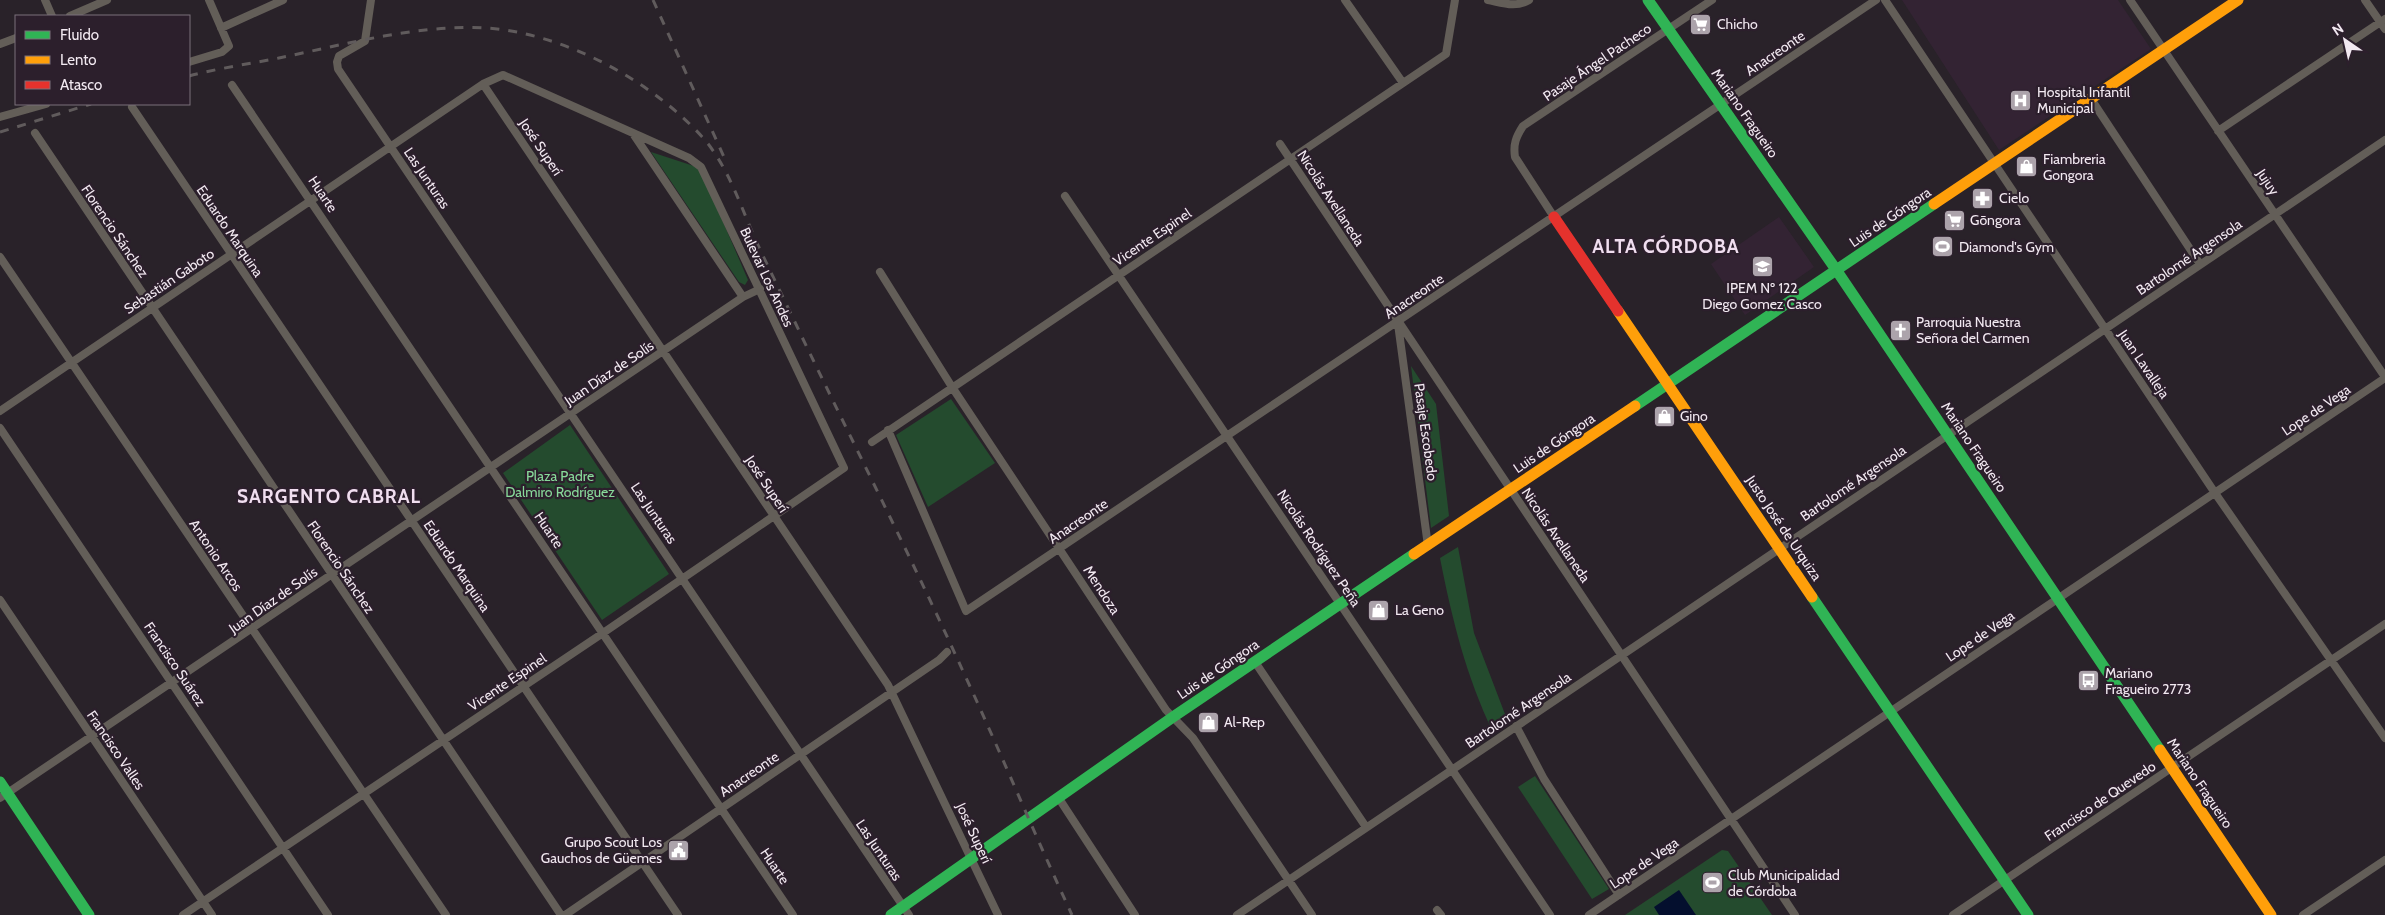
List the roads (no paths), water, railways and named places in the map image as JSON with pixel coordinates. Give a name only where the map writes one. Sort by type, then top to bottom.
[{"type":"main road","name":"Mariano Fragueiro","points":[[1648,0],[1948,434],[2271,915]]},
{"type":"main road","name":"Luis de Góngora","points":[[891,915],[906,911],[1058,797],[1174,717],[2238,0]]},
{"type":"main road","name":"Justo José de Urquiza","points":[[1554,217],[2028,915]]},
{"type":"main road","points":[[0,782],[4,796],[90,915]]},
{"type":"street","points":[[45,0],[52,15]]},
{"type":"street","points":[[72,15],[107,0]]},
{"type":"street","points":[[190,62],[222,52],[229,46],[209,0]]},
{"type":"street","points":[[221,28],[283,0]]},
{"type":"street","name":"Las Junturas","points":[[371,0],[365,42],[362,45],[344,51],[339,56],[337,62],[338,69],[572,413],[906,911]]},
{"type":"street","points":[[1345,0],[1403,83]]},
{"type":"street","name":"Vicente Espinel","points":[[872,442],[1446,54],[1455,0]]},
{"type":"street","points":[[1488,0],[1511,5],[1522,4],[1530,0]]},
{"type":"street","name":"Pasaje Ángel Pacheco","points":[[1515,157],[1514,146],[1516,136],[1523,126],[1712,0]]},
{"type":"street","name":"Anacreonte","points":[[888,430],[966,611],[1876,0]]},
{"type":"street","name":"Juan Lavalleja","points":[[1885,0],[2215,493],[2385,738]]},
{"type":"street","name":"Jujuy","points":[[2130,0],[2385,378]]},
{"type":"street","points":[[2218,130],[2383,23],[2365,0]]},
{"type":"street","points":[[0,44],[15,38]]},
{"type":"street","name":"Sebastián Gaboto","points":[[0,411],[483,84],[503,75]]},
{"type":"street","name":"Bulevar Los Andes","points":[[503,75],[689,158],[701,167],[844,468]]},
{"type":"street","name":"José Superí","points":[[483,84],[892,692],[998,915]]},
{"type":"street","name":"Huarte","points":[[232,85],[311,199],[793,915]]},
{"type":"street","points":[[2091,99],[2200,264]]},
{"type":"street","points":[[0,117],[42,105]]},
{"type":"street","name":"Eduardo Marquina","points":[[132,107],[678,915]]},
{"type":"street","name":"Florencio Sánchez","points":[[35,133],[151,308],[563,915]]},
{"type":"street","points":[[632,133],[743,297]]},
{"type":"street","name":"Bartolomé Argensola","points":[[1237,915],[2385,140]]},
{"type":"street","name":"Nicolás Avellaneda","points":[[1280,144],[1796,915]]},
{"type":"street","name":"Justo José de Urquiza","points":[[1515,157],[1554,217]]},
{"type":"street","name":"Nicolás Rodríguez Peña","points":[[1065,196],[1550,915]]},
{"type":"street","name":"Antonio Arcos","points":[[0,257],[446,915]]},
{"type":"street","name":"Mendoza","points":[[880,272],[952,387],[1166,710],[1192,738],[1312,915]]},
{"type":"street","name":"Juan Díaz de Solís","points":[[4,796],[743,297],[760,289]]},
{"type":"street","name":"Pasaje Escobedo","points":[[1398,322],[1428,546]]},
{"type":"street","name":"Lope de Vega","points":[[1590,915],[2385,378]]},
{"type":"street","name":"Francisco Suárez","points":[[0,428],[173,682],[328,915]]},
{"type":"street","name":"Vicente Espinel","points":[[183,915],[603,633],[844,468]]},
{"type":"street","name":"Francisco Valles","points":[[0,600],[212,915]]},
{"type":"street","name":"Francisco de Quevedo","points":[[1953,915],[2385,624]]},
{"type":"street","name":"Anacreonte","points":[[563,915],[940,660],[946,652]]},
{"type":"street","points":[[1255,662],[1366,827]]},
{"type":"street","points":[[1516,726],[1544,779],[1619,895]]},
{"type":"street","points":[[1058,797],[1136,915]]},
{"type":"street","points":[[2303,915],[2385,860]]},
{"type":"water","points":[[1679,890],[1696,915],[1659,915],[1654,907]]},
{"type":"railway","points":[[653,0],[724,157]]},
{"type":"railway","points":[[190,76],[398,34],[428,30],[488,28],[543,38],[594,58],[643,86],[686,121],[705,140],[728,176],[756,241],[943,627],[1072,915]]},
{"type":"railway","points":[[0,132],[88,105]]},
{"type":"place","name":"Chicho","points":[[1701,24]]},
{"type":"place","name":"Hospital Infantil Municipal","points":[[2021,100]]},
{"type":"place","name":"Fiambreria Gongora","points":[[2027,167]]},
{"type":"place","name":"Cielo","points":[[1983,198]]},
{"type":"place","name":"Gōngora","points":[[1954,220]]},
{"type":"place","name":"Diamond's Gym","points":[[1943,247]]},
{"type":"place","name":"IPEM Nº 122 Diego Gomez Casco","points":[[1762,266]]},
{"type":"place","name":"Parroquia Nuestra Señora del Carmen","points":[[1900,330]]},
{"type":"place","name":"Gino","points":[[1664,416]]},
{"type":"place","name":"La Geno","points":[[1379,610]]},
{"type":"place","name":"Mariano Fragueiro 2773","points":[[2089,681]]},
{"type":"place","name":"Al-Rep","points":[[1208,722]]},
{"type":"place","name":"Grupo Scout Los Gauchos de Güemes","points":[[678,850]]},
{"type":"place","name":"Club Municipalidad de Córdoba","points":[[1712,883]]},
{"type":"district","name":"ALTA CÓRDOBA","points":[[1666,246]]},
{"type":"district","name":"SARGENTO CABRAL","points":[[329,496]]},
{"type":"park label","name":"Plaza Padre Dalmiro Rodríguez","points":[[560,484]]}]
